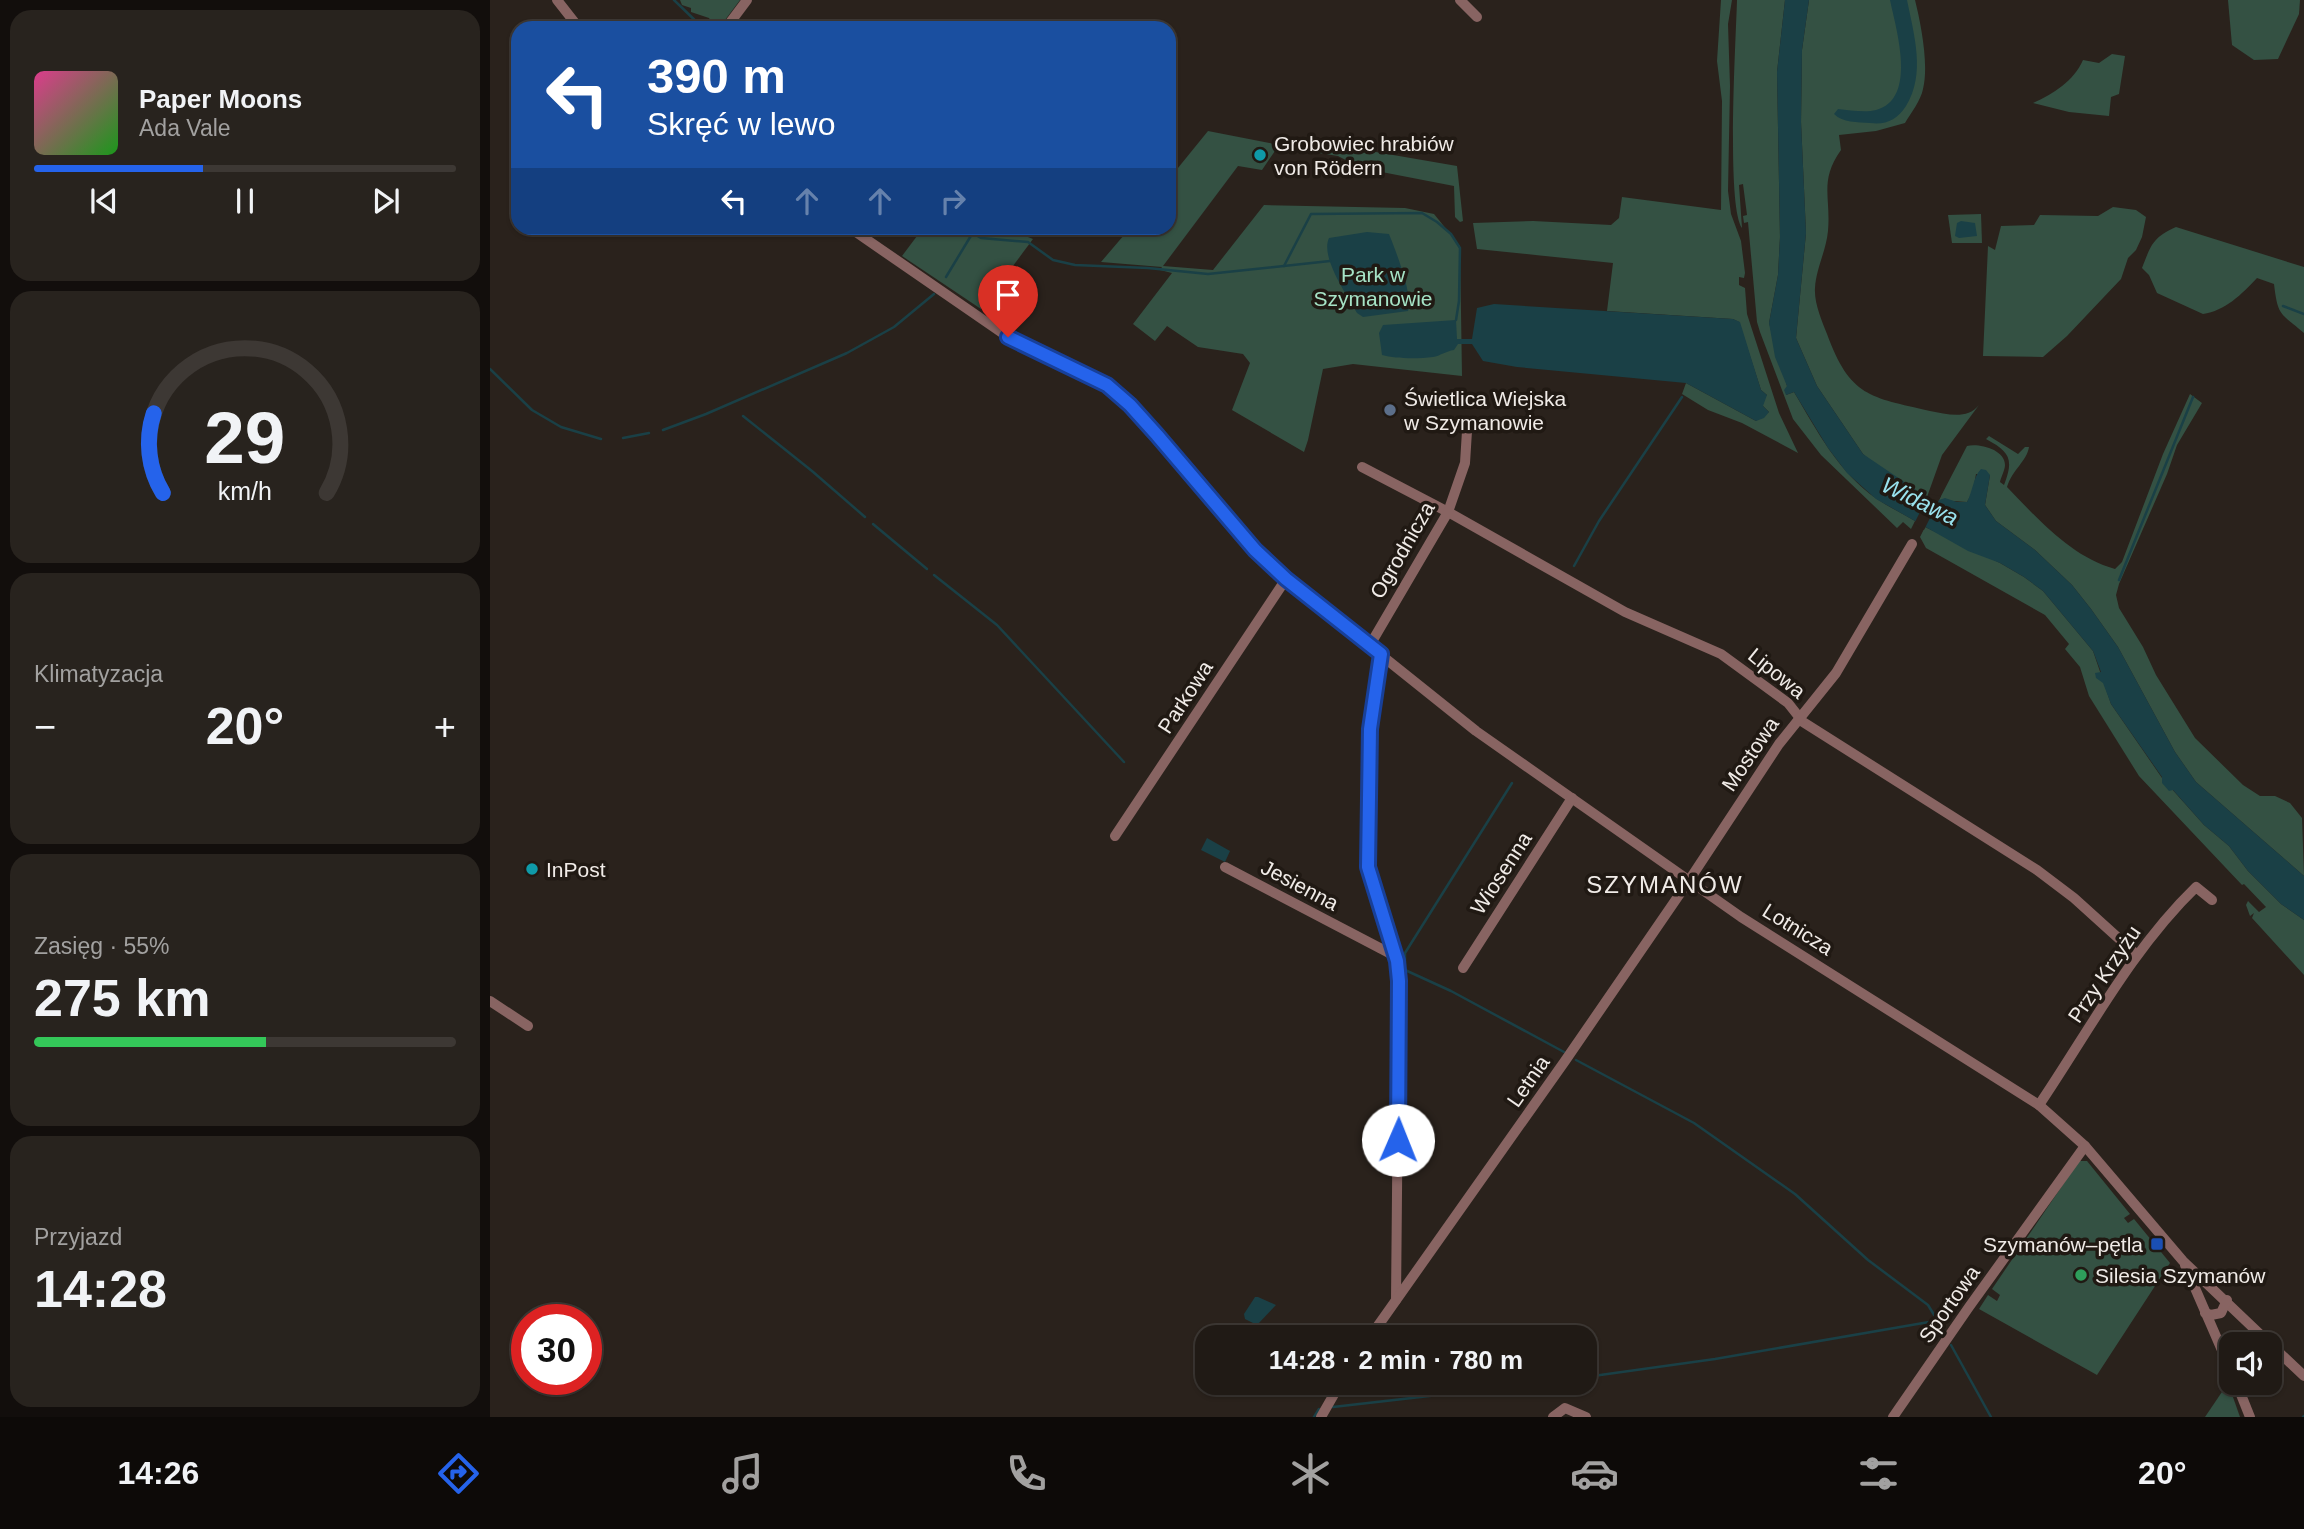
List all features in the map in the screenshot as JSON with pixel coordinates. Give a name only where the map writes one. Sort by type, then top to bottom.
[{"type":"street","points":[[557,0],[574,21]]},
{"type":"street","points":[[731,21],[747,0]]},
{"type":"street","points":[[1460,0],[1477,17]]},
{"type":"street","points":[[860,235],[1008,337],[1107,385],[1130,405],[1255,550],[1286,579]]},
{"type":"street","name":"Ogrodnicza","points":[[1396,1300],[1399,981],[1395,956],[1368,867],[1370,729],[1375,649],[1448,512],[1465,463],[1467,431]]},
{"type":"street","name":"Lipowa","points":[[1362,467],[1448,512],[1625,612],[1721,654],[1788,704],[1803,722],[2038,870],[2074,898],[2137,956]]},
{"type":"street","name":"Mostowa","points":[[1688,882],[1799,717],[1836,673],[1912,544]]},
{"type":"street","name":"Lotnicza","points":[[1286,579],[1476,731],[1688,882],[2039,1105],[2085,1146],[2183,1261],[2304,1376]]},
{"type":"street","name":"Parkowa","points":[[1115,836],[1286,579]]},
{"type":"street","name":"Wiosenna","points":[[1463,968],[1572,798]]},
{"type":"street","name":"Jesienna","points":[[1225,867],[1395,956]]},
{"type":"street","name":"Letnia","points":[[1396,1300],[1688,882]]},
{"type":"street","name":"Przy Krzyżu","points":[[2039,1105],[2137,956],[2175,908],[2196,887],[2212,900]]},
{"type":"street","points":[[490,1001],[528,1026]]},
{"type":"street","name":"Sportowa","points":[[1894,1417],[2085,1146]]},
{"type":"street","name":"Lotnicza","points":[[2183,1261],[2219,1344]]},
{"type":"street","points":[[1378,1325],[1396,1300]]},
{"type":"street","points":[[2205,1313],[2221,1313],[2227,1300]]},
{"type":"street","points":[[1321,1417],[1334,1395]]},
{"type":"street","points":[[2241,1395],[2250,1417]]},
{"type":"street","points":[[1553,1417],[1566,1408],[1587,1417]]},
{"type":"green space","points":[[680,0],[740,0],[724,21],[711,21],[682,5]]},
{"type":"green space","points":[[1721,0],[1732,0],[1728,24],[1728,191],[1731,214],[1741,241],[1745,273],[1744,278],[1739,277],[1739,285],[1745,288],[1747,314],[1779,413],[1798,453],[1742,423],[1708,410],[1682,394],[1686,383],[1756,421],[1769,412],[1763,406],[1763,399],[1767,395],[1761,390],[1739,322],[1733,319],[1607,311],[1613,263],[1477,249],[1473,223],[1533,221],[1611,225],[1619,218],[1622,197],[1721,210],[1722,101],[1717,61]]},
{"type":"green space","points":[[1737,0],[1785,0],[1777,72],[1780,237],[1778,275],[1769,323],[1787,386],[1786,395],[1794,392],[1811,422],[1851,477],[1877,499],[1915,521],[1911,529],[1903,522],[1897,528],[1821,455],[1793,419],[1760,332],[1748,222],[1744,223],[1743,216],[1747,215],[1743,184],[1739,185],[1742,228],[1734,188]]},
{"type":"green space","points":[[1809,0],[1915,0],[1925,57],[1922,93],[1905,123],[1876,131],[1839,135],[1841,150],[1828,180],[1828,231],[1815,294],[1821,318],[1844,371],[1865,391],[1892,402],[1950,414],[1969,413],[1979,405],[1942,455],[1927,497],[1877,466],[1863,454],[1817,386],[1796,338],[1806,233],[1801,122],[1802,50]]},
{"type":"green space","points":[[2228,0],[2300,0],[2299,14],[2278,59],[2254,60],[2232,45]]},
{"type":"green space","points":[[2112,54],[2125,56],[2119,94],[2111,97],[2109,116],[2069,112],[2033,103],[2062,86],[2083,60],[2099,63]]},
{"type":"green space","name":"Park w Szymanowie","points":[[1208,131],[1279,145],[1262,170],[1238,166],[1163,266],[1213,270],[1264,205],[1405,208],[1434,214],[1460,246],[1462,376],[1353,364],[1323,369],[1304,452],[1232,410],[1250,363],[1243,354],[1198,347],[1167,326],[1155,341],[1133,324],[1172,273],[1160,270],[1162,267],[1101,262],[1124,235],[1176,235],[1176,170]]},
{"type":"green space","points":[[1312,141],[1457,166],[1463,221],[1460,222],[1455,217],[1454,186],[1361,168],[1338,156],[1313,152]]},
{"type":"green space","points":[[2113,207],[2136,210],[2146,217],[2142,237],[2136,250],[2128,258],[2121,279],[2067,336],[2043,357],[1983,356],[1988,246],[1995,250],[2001,226],[2034,225],[2040,215],[2098,216]]},
{"type":"green space","points":[[1981,214],[1982,243],[1952,243],[1948,215]]},
{"type":"green space","points":[[2176,227],[2304,267],[2304,333],[2282,313],[2277,303],[2274,284],[2257,278],[2226,306],[2203,314],[2157,293],[2149,275],[2142,268],[2154,243],[2162,234]]},
{"type":"green space","points":[[918,235],[1023,235],[1033,239],[981,309],[902,256]]},
{"type":"green space","points":[[2190,394],[2202,403],[2177,445],[2119,584],[2116,595],[2119,608],[2195,738],[2243,785],[2260,796],[2275,796],[2290,803],[2302,818],[2304,876],[2196,782],[2175,752],[2118,647],[2091,609],[2072,585],[2035,550],[1996,521],[1985,505],[1990,475],[1976,474],[1973,491],[1967,502],[1939,500],[1967,446],[1984,446],[2001,455],[2005,465],[2000,482],[2004,485],[2009,469],[2008,457],[1986,439],[1989,436],[2018,454],[2025,447],[2029,447],[2007,487],[2056,536],[2084,556],[2115,569],[2122,562],[2163,454]]},
{"type":"green space","points":[[1925,527],[2000,563],[2043,591],[2093,651],[2111,704],[2162,778],[2281,904],[2304,920],[2304,975],[2252,918],[2254,913],[2250,916],[2246,905],[2248,901],[2259,912],[2266,907],[2139,776],[2089,696],[2080,667],[2065,649],[2069,644],[2045,615],[1926,548],[1920,537]]},
{"type":"green space","points":[[2079,1161],[2087,1161],[2130,1214],[2124,1218],[2128,1223],[2134,1219],[2170,1263],[2097,1375],[1979,1309],[1988,1295],[1997,1301],[2000,1295],[1992,1289]]},
{"type":"green space","points":[[2220,1395],[2232,1395],[2240,1417],[2205,1417]]},
{"type":"water","name":"Widawa","points":[[1785,0],[1809,0],[1802,50],[1801,122],[1806,233],[1796,338],[1817,386],[1863,454],[1925,496],[1967,502],[1978,472],[1981,469],[1986,470],[1990,475],[1985,505],[1996,521],[2035,550],[2072,585],[2091,609],[2118,647],[2175,752],[2196,782],[2304,876],[2304,920],[2281,904],[2248,871],[2229,846],[2204,825],[2173,790],[2169,791],[2162,783],[2162,777],[2111,704],[2103,683],[2096,678],[2095,673],[2101,672],[2093,651],[2043,591],[2000,563],[1968,551],[1876,499],[1847,473],[1828,448],[1794,392],[1786,395],[1784,390],[1787,386],[1775,357],[1769,323],[1778,275],[1780,237],[1777,72]]},
{"type":"water","points":[[1890,0],[1907,0],[1917,54],[1916,81],[1912,94],[1903,111],[1895,118],[1876,123],[1850,122],[1834,114],[1838,109],[1876,110],[1889,103],[1897,92],[1901,62]]},
{"type":"water","points":[[1957,223],[1975,223],[1977,236],[1955,236]]},
{"type":"water","points":[[1367,232],[1389,234],[1406,284],[1408,311],[1363,317],[1357,313],[1336,276],[1328,255],[1329,238]]},
{"type":"water","points":[[1494,304],[1733,319],[1740,322],[1761,390],[1767,395],[1763,406],[1769,412],[1756,421],[1686,383],[1517,367],[1483,361],[1472,344],[1458,344],[1454,350],[1433,357],[1382,355],[1379,333],[1383,325],[1456,320],[1457,339],[1472,339],[1477,308]]},
{"type":"water","points":[[1207,838],[1230,851],[1225,862],[1201,850]]},
{"type":"water","points":[[1255,1297],[1276,1305],[1257,1325],[1245,1319],[1244,1314]]},
{"type":"pier","points":[[1929,494],[1941,496],[1924,530],[1914,524]]},
{"type":"waterway","points":[[674,0],[696,21]]},
{"type":"waterway","points":[[1284,266],[1311,214],[1422,213],[1451,234],[1460,248],[1456,320]]},
{"type":"waterway","points":[[946,277],[971,235]]},
{"type":"waterway","points":[[976,235],[981,238],[1028,242],[1053,260],[1075,265],[1208,274],[1330,261]]},
{"type":"waterway","points":[[663,430],[847,353],[894,327],[934,294]]},
{"type":"waterway","points":[[2283,306],[2304,314]]},
{"type":"waterway","points":[[490,369],[532,410],[561,427],[601,439]]},
{"type":"waterway","points":[[1574,566],[1599,521],[1682,397]]},
{"type":"waterway","points":[[2119,580],[2193,397]]},
{"type":"waterway","points":[[743,416],[865,517]]},
{"type":"waterway","points":[[623,438],[649,433]]},
{"type":"waterway","points":[[873,524],[927,569]]},
{"type":"waterway","points":[[934,575],[997,625],[1124,762]]},
{"type":"waterway","points":[[1512,783],[1405,953],[1405,970],[1451,991],[1564,1052]]},
{"type":"waterway","points":[[1576,1060],[1694,1123],[1795,1194],[1868,1260],[1928,1305],[1944,1331]]},
{"type":"waterway","points":[[1597,1375],[1715,1359],[1929,1322]]},
{"type":"waterway","points":[[1951,1345],[1991,1417]]},
{"type":"waterway","points":[[1333,1407],[1438,1395]]},
{"type":"waterway","points":[[1314,1417],[1319,1409]]},
{"type":"place","name":"Grobowiec hrabiów von Rödern","points":[[1260,155]]},
{"type":"place","name":"Świetlica Wiejska w Szymanowie","points":[[1390,410]]},
{"type":"place","name":"InPost","points":[[532,869]]},
{"type":"place","name":"Szymanów–pętla","points":[[2157,1244]]},
{"type":"place","name":"Silesia Szymanów","points":[[2081,1275]]},
{"type":"district","name":"SZYMANÓW","points":[[1665,884]]},
{"type":"route","points":[[1008,337],[1107,385],[1130,405],[1157,435],[1255,550],[1286,579],[1381,654],[1370,729],[1368,867],[1397,961],[1398,1140]]}]
